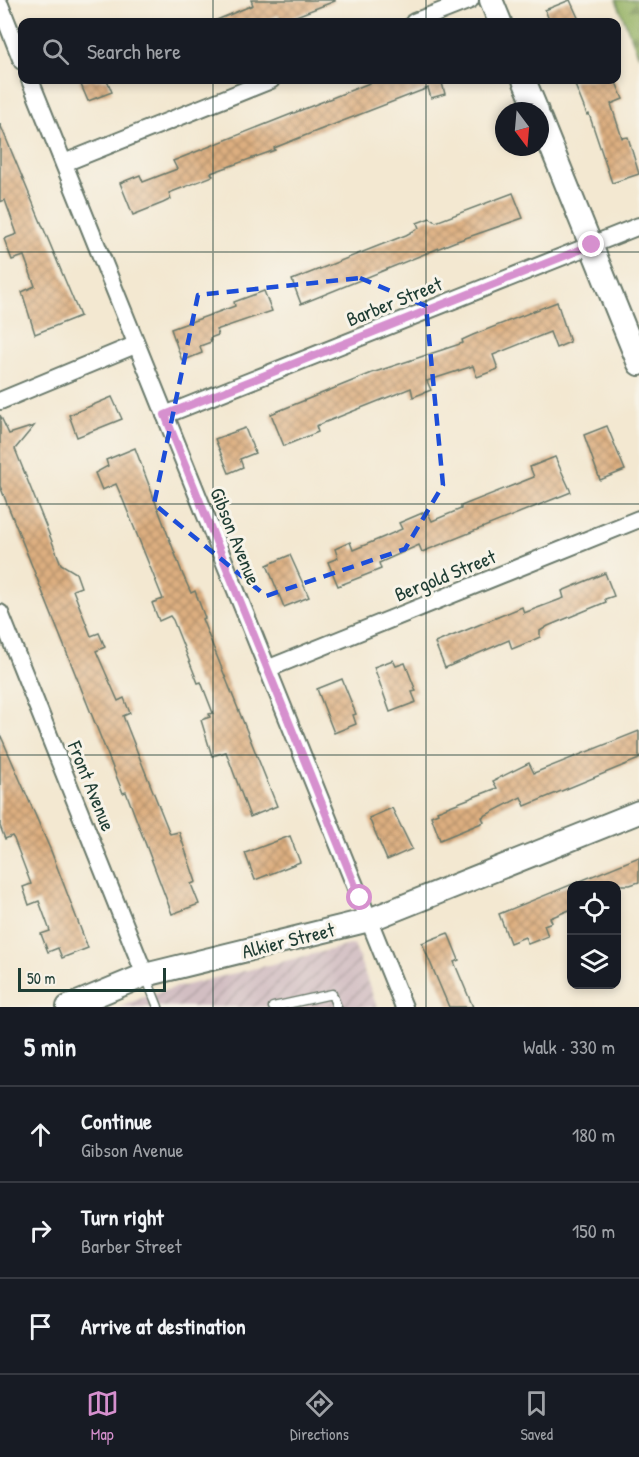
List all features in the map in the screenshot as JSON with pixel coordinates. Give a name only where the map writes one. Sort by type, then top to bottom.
[{"type":"street","points":[[424,18],[470,0]]},
{"type":"street","points":[[491,0],[498,18]]},
{"type":"street","points":[[0,5],[18,51]]},
{"type":"street","name":"Gibson Avenue","points":[[32,84],[404,1007]]},
{"type":"street","points":[[64,163],[261,84]]},
{"type":"street","points":[[526,84],[533,102]]},
{"type":"street","points":[[549,141],[639,364]]},
{"type":"street","name":"Barber Street","points":[[165,415],[639,226]]},
{"type":"street","points":[[0,401],[135,345]]},
{"type":"street","name":"Bergold Street","points":[[267,669],[639,519]]},
{"type":"street","name":"Front Avenue","points":[[0,613],[145,975]]},
{"type":"street","name":"Alkier Street","points":[[68,1007],[145,975],[369,920],[639,812]]},
{"type":"lane","points":[[145,975],[158,1007]]},
{"type":"lane","points":[[273,1007],[332,994],[337,1007]]},
{"type":"highlighted area","points":[[360,278],[426,306],[443,485],[405,549],[266,596],[154,504],[169,421],[198,295]]},
{"type":"shaded area","points":[[354,944],[377,1007],[120,1007],[154,993]]},
{"type":"green space","points":[[616,0],[639,0],[639,56]]},
{"type":"building","points":[[251,0],[335,0],[291,18],[280,18],[279,15],[270,18],[222,18],[253,5]]},
{"type":"building","points":[[570,0],[578,18],[548,18],[545,10]]},
{"type":"building","points":[[81,84],[109,84],[112,92],[88,101]]},
{"type":"building","points":[[367,84],[442,84],[445,94],[431,98],[428,88],[304,136],[274,148],[275,150],[211,173],[213,176],[169,193],[171,199],[133,215],[120,183],[140,175],[143,182],[177,169],[173,161]]},
{"type":"building","points":[[575,84],[617,84],[623,99],[611,104],[622,138],[628,137],[639,174],[612,183],[589,114],[587,115]]},
{"type":"building","points":[[0,124],[80,316],[35,334],[22,292],[35,286],[24,256],[12,260],[4,239],[17,234],[5,200],[0,202]]},
{"type":"building","points":[[513,193],[523,218],[454,242],[301,304],[292,280],[406,235],[419,228],[417,223],[430,218],[436,222]]},
{"type":"building","points":[[264,291],[272,311],[216,330],[218,335],[210,338],[211,342],[200,346],[202,353],[182,361],[171,329],[235,306],[234,302]]},
{"type":"building","points":[[557,302],[570,342],[556,348],[550,332],[493,355],[498,369],[477,377],[473,366],[427,381],[431,390],[413,397],[411,388],[316,426],[318,432],[284,446],[271,414],[372,373],[463,343],[462,340],[473,335]]},
{"type":"building","points":[[112,397],[122,419],[77,437],[69,415]]},
{"type":"building","points":[[0,415],[9,434],[34,426],[15,449],[61,564],[76,573],[81,587],[73,590],[91,636],[99,633],[105,647],[96,651],[118,701],[124,698],[130,713],[123,716],[170,834],[179,832],[196,882],[191,884],[199,904],[172,914],[126,792],[123,793],[0,486]]},
{"type":"building","points":[[607,426],[625,470],[600,480],[584,435]]},
{"type":"building","points":[[245,428],[255,453],[240,459],[243,467],[229,473],[215,439]]},
{"type":"building","points":[[135,448],[183,575],[191,593],[195,591],[205,618],[202,619],[277,806],[250,817],[226,752],[212,756],[201,720],[210,717],[209,714],[213,713],[201,682],[198,683],[173,620],[170,616],[159,621],[152,603],[163,599],[116,484],[102,490],[95,473],[108,466],[106,460]]},
{"type":"building","points":[[555,457],[571,492],[422,552],[419,545],[379,563],[381,569],[338,586],[328,562],[338,558],[335,549],[350,542],[353,550],[402,529],[399,523],[427,511],[432,521],[461,509],[461,506],[534,477],[530,467]]},
{"type":"building","points":[[290,555],[309,597],[284,607],[267,565]]},
{"type":"building","points":[[605,573],[614,596],[605,599],[606,602],[548,626],[540,631],[540,637],[512,649],[509,640],[445,668],[435,643],[522,607],[524,613],[564,598],[562,591]]},
{"type":"building","points":[[393,660],[396,666],[405,663],[416,691],[412,692],[416,702],[390,712],[374,667]]},
{"type":"building","points":[[342,679],[356,714],[353,715],[356,724],[334,733],[317,689]]},
{"type":"building","points":[[639,731],[639,759],[525,806],[521,797],[482,817],[484,822],[440,840],[431,816],[438,813],[437,811],[497,788],[493,781],[529,763],[534,773]]},
{"type":"building","points":[[0,734],[51,851],[88,948],[62,958],[58,948],[48,952],[41,934],[50,931],[39,901],[29,905],[23,887],[31,884],[14,839],[12,836],[5,839],[0,826]]},
{"type":"building","points":[[392,808],[412,849],[387,860],[369,818]]},
{"type":"building","points":[[290,836],[300,862],[255,880],[245,853]]},
{"type":"building","points":[[639,857],[639,882],[621,885],[621,881],[580,881]]},
{"type":"building","points":[[567,886],[567,911],[550,918],[552,922],[544,925],[548,936],[528,944],[525,937],[510,943],[499,914]]},
{"type":"building","points":[[448,933],[459,960],[454,962],[473,1007],[449,1007],[422,943]]},
{"type":"route","points":[[360,898],[165,415],[592,245]]}]
